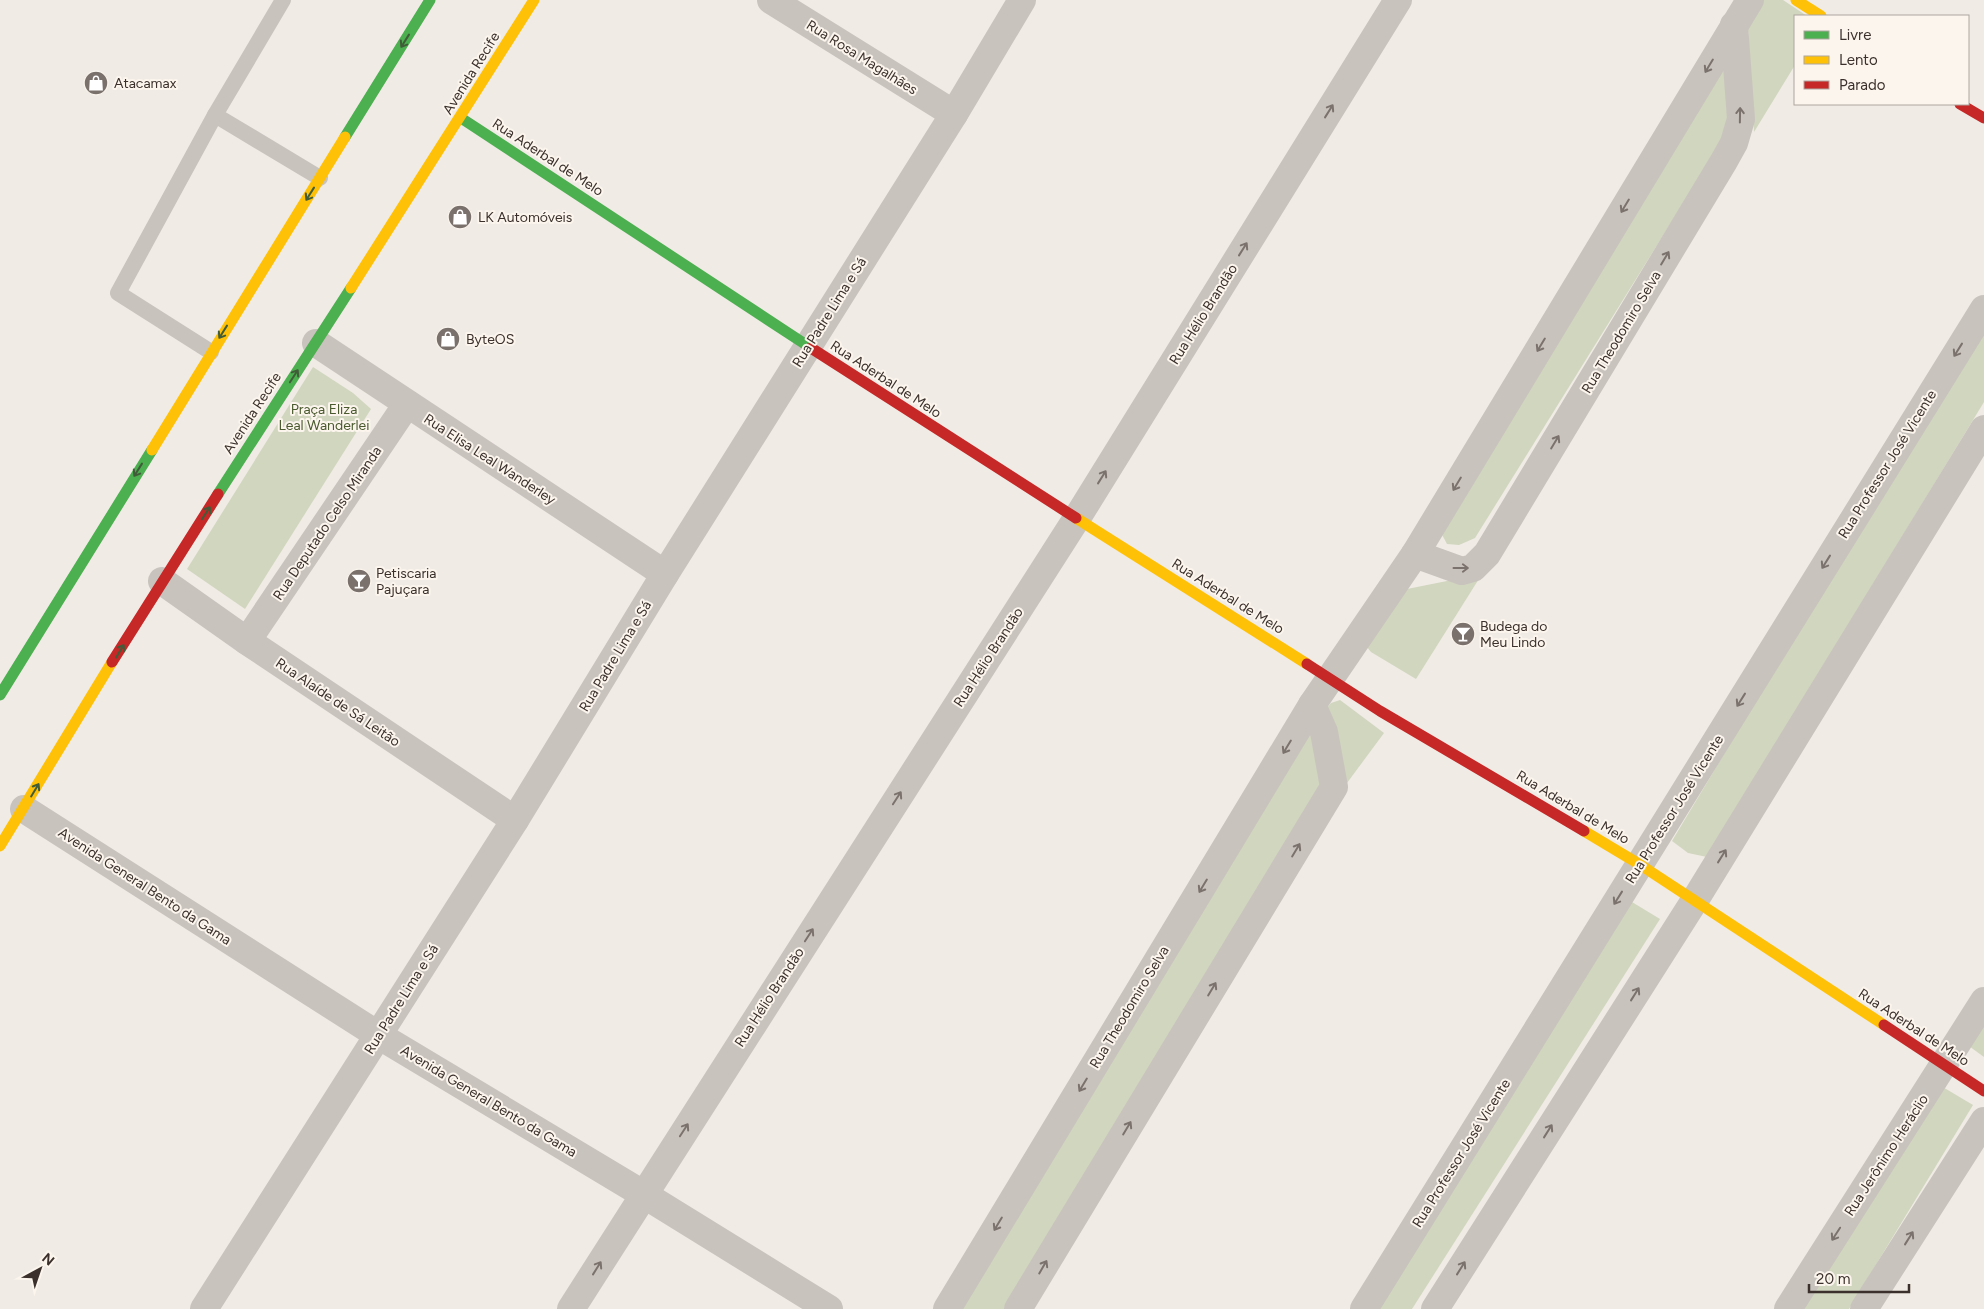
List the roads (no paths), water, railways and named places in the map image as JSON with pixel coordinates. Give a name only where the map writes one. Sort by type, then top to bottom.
[{"type":"main road","points":[[0,695],[430,0]]},
{"type":"main road","name":"Avenida Recife","points":[[0,846],[162,580],[461,118],[534,0]]},
{"type":"main road","points":[[1796,0],[1819,15]]},
{"type":"main road","points":[[1962,105],[1984,118]]},
{"type":"main road","name":"Rua Aderbal de Melo","points":[[461,118],[807,346],[1330,679],[1639,864],[1984,1091]]},
{"type":"street","name":"Rua Rosa Magalhães","points":[[771,0],[954,114]]},
{"type":"street","name":"Rua Padre Lima e Sá","points":[[204,1309],[515,820],[665,574],[954,114],[1022,0]]},
{"type":"street","name":"Rua Hélio Brandão","points":[[571,1309],[1077,518],[1398,0]]},
{"type":"street","name":"Rua Theodomiro Selva","points":[[947,1309],[1312,705],[1415,554],[1750,0]]},
{"type":"street","name":"Rua Theodomiro Selva","points":[[1415,554],[1462,571],[1473,568],[1487,554],[1714,178],[1734,143],[1741,119],[1734,25]]},
{"type":"street","name":"Rua Professor José Vicente","points":[[1364,1309],[1984,309]]},
{"type":"street","name":"Rua Elisa Leal Wanderley","points":[[316,343],[665,574]]},
{"type":"street","name":"Rua Deputado Celso Miranda","points":[[247,641],[407,404]]},
{"type":"street","points":[[1435,1309],[1695,900],[1984,429]]},
{"type":"street","name":"Rua Alaíde de Sá Leitão","points":[[162,580],[247,641],[515,820]]},
{"type":"street","points":[[1018,1309],[1334,787],[1324,732],[1312,705]]},
{"type":"street","name":"Avenida General Bento da Gama","points":[[24,809],[378,1035],[643,1194],[829,1309]]},
{"type":"street","name":"Rua Jerônimo Heráclio","points":[[1788,1309],[1984,1001]]},
{"type":"street","points":[[1864,1309],[1984,1121]]},
{"type":"lane","points":[[211,352],[118,293],[215,115],[283,0]]},
{"type":"lane","points":[[215,115],[320,178]]},
{"type":"place","name":"Atacamax","points":[[96,83]]},
{"type":"place","name":"LK Automóveis","points":[[460,217]]},
{"type":"place","name":"ByteOS","points":[[448,339]]},
{"type":"place","name":"Petiscaria Pajuçara","points":[[359,581]]},
{"type":"place","name":"Budega do Meu Lindo","points":[[1463,634]]},
{"type":"park label","name":"Praça Eliza Leal Wanderlei","points":[[324,418]]}]
